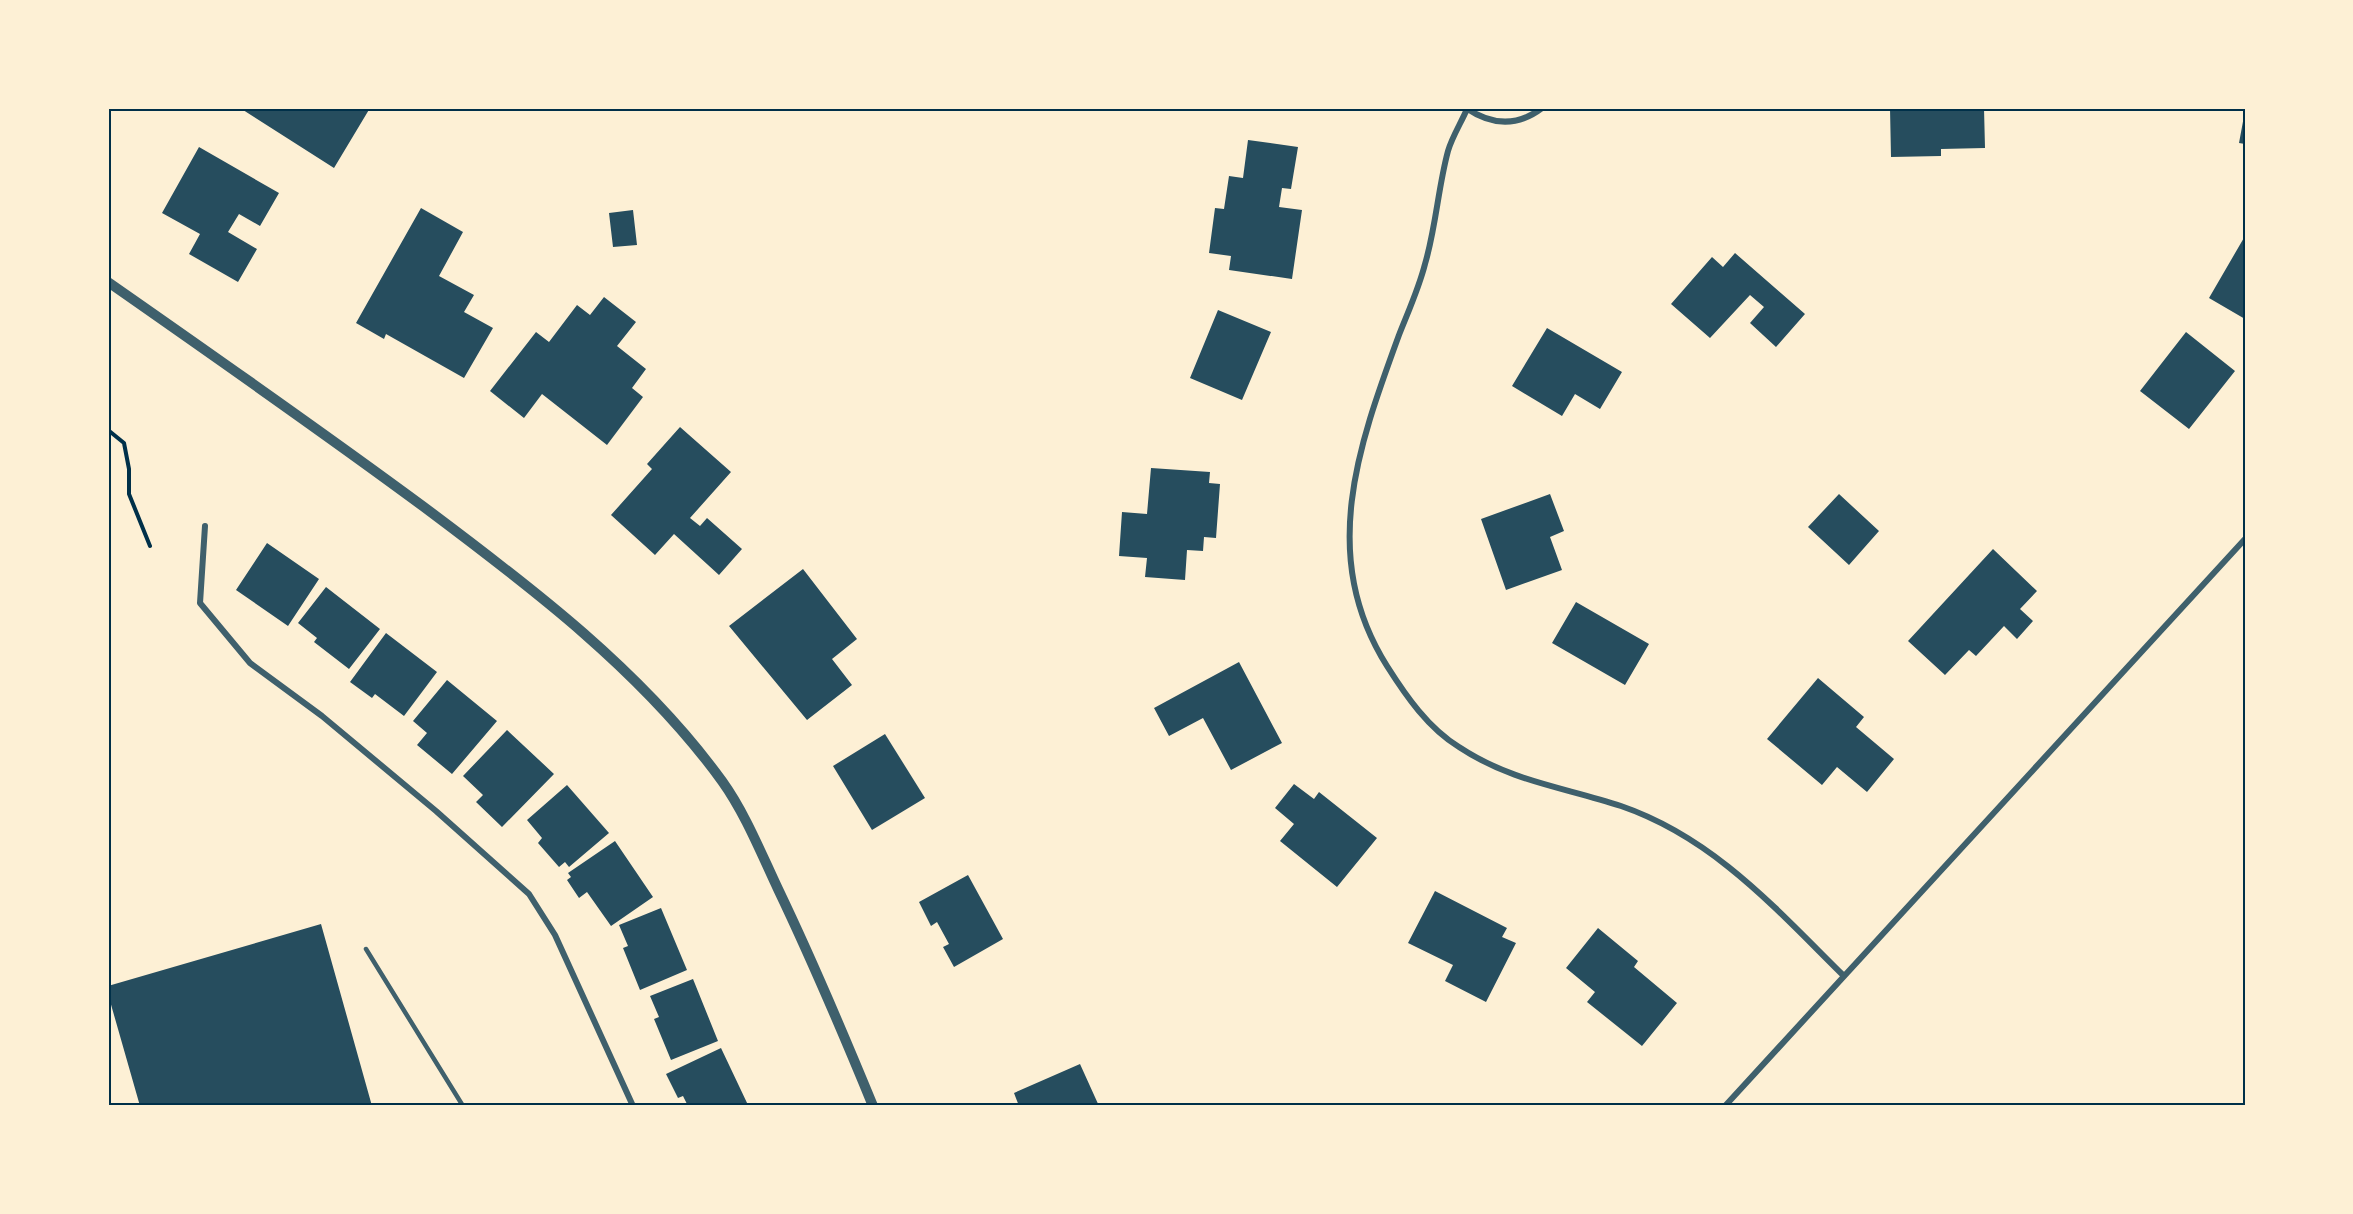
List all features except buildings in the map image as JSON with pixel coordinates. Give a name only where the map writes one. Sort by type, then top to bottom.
[{"type":"street","points":[[1542,108],[1530,117],[1506,123],[1483,118],[1466,108],[1449,148],[1425,265],[1383,379],[1352,488],[1348,528],[1349,565],[1357,605],[1370,639],[1408,700],[1457,747],[1517,778],[1622,807],[1692,839],[1750,883],[1844,976]]},
{"type":"street","points":[[108,282],[325,434],[489,555],[559,613],[664,708],[723,783],[750,831],[827,993],[873,1106]]},
{"type":"street","points":[[205,526],[200,603],[250,663],[331,723],[436,811],[529,894],[555,935],[633,1106]]},
{"type":"street","points":[[1725,1106],[2245,539]]},
{"type":"lane","points":[[366,949],[463,1106]]},
{"type":"path","points":[[108,430],[124,443],[129,469],[129,494],[150,546]]}]
